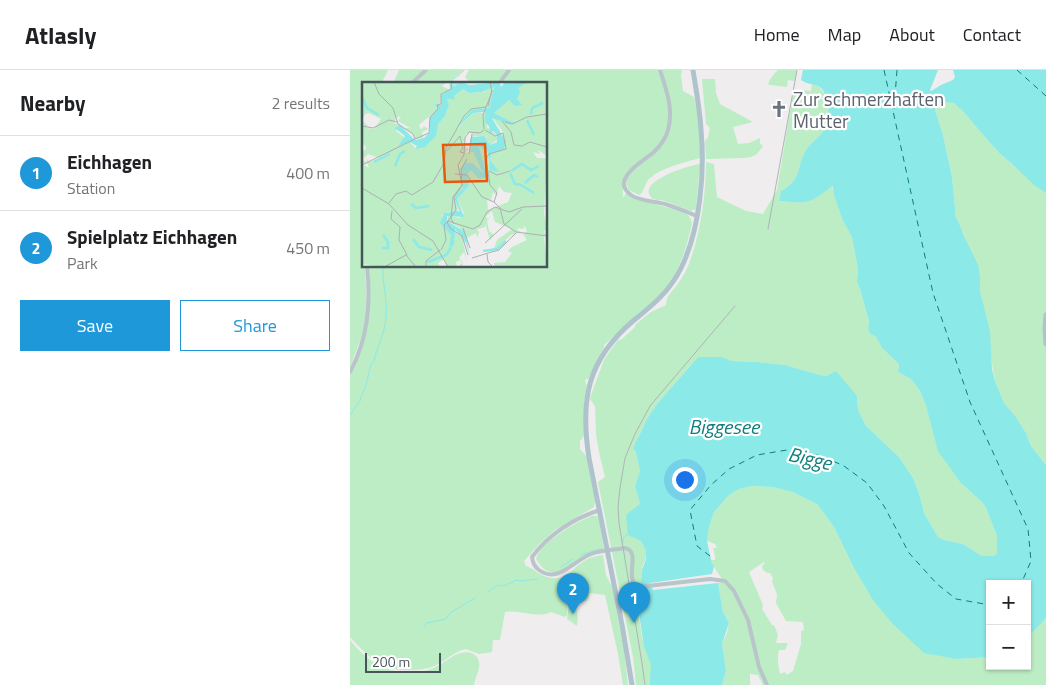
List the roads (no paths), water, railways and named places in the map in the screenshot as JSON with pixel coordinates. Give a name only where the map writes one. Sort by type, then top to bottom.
[{"type":"main road","points":[[632,685],[589,458],[586,433],[586,407],[590,384],[597,365],[610,345],[660,298],[674,281],[687,253],[701,192],[701,124],[693,70]]},
{"type":"main road","points":[[1046,316],[1046,344]]},
{"type":"street","points":[[414,82],[426,70]]},
{"type":"street","points":[[500,82],[509,70]]},
{"type":"street","points":[[660,70],[670,109],[670,123],[664,139],[656,150],[627,174],[625,186],[634,196],[667,204],[697,216]]},
{"type":"street","points":[[350,372],[362,343],[368,318],[367,268]]},
{"type":"street","points":[[600,510],[582,517],[549,538],[533,555],[533,564],[546,574],[556,574],[592,554],[625,548],[629,549],[632,553],[632,579],[638,587],[710,579],[725,581],[734,591],[748,620],[759,667],[767,685]]},
{"type":"water","name":"Biggesee","points":[[803,70],[938,70],[931,91],[953,80],[955,77],[953,70],[1046,70],[1046,193],[1034,185],[999,153],[954,103],[944,102],[935,110],[943,135],[952,177],[956,218],[978,265],[980,291],[990,331],[992,369],[995,381],[1004,403],[1016,417],[1026,433],[1031,446],[1046,465],[1046,618],[1031,633],[1031,580],[986,580],[986,657],[957,659],[924,653],[892,623],[873,600],[853,566],[834,527],[817,504],[793,492],[773,487],[752,486],[739,489],[729,495],[714,512],[707,541],[714,566],[712,574],[650,583],[653,590],[718,583],[723,612],[729,623],[722,644],[726,671],[722,685],[650,685],[651,665],[644,647],[638,606],[638,592],[640,590],[646,551],[641,541],[628,535],[626,515],[640,504],[635,486],[640,471],[636,452],[633,448],[647,419],[657,404],[698,357],[722,357],[732,361],[785,365],[827,376],[836,371],[857,396],[858,410],[866,426],[899,457],[913,478],[924,513],[938,537],[963,544],[982,556],[997,554],[997,536],[986,508],[961,483],[938,451],[926,405],[920,391],[911,379],[898,372],[899,364],[882,348],[876,337],[870,333],[868,328],[869,322],[857,282],[858,269],[852,237],[843,221],[833,187],[808,201],[779,201],[781,191],[788,187],[796,178],[806,150],[824,130],[828,115],[828,105],[822,89],[801,80]]},
{"type":"waterway","points":[[450,82],[464,70]]},
{"type":"waterway","points":[[350,415],[360,401],[384,329],[386,299],[383,268]]},
{"type":"waterway","points":[[623,543],[623,538],[628,534]]},
{"type":"waterway","points":[[581,555],[602,549]]},
{"type":"waterway","points":[[561,567],[573,559]]},
{"type":"waterway","points":[[488,592],[498,585],[504,586],[516,580],[537,579]]},
{"type":"waterway","points":[[424,627],[427,623],[446,619],[450,613],[475,598]]},
{"type":"railway","points":[[768,229],[797,70]]},
{"type":"railway","points":[[645,685],[619,523],[618,507],[625,458],[650,406],[735,306]]},
{"type":"place","name":"Zur schmerzhaften Mutter","points":[[779,109]]},
{"type":"place","name":"Spielplatz Eichhagen","points":[[573,614]]},
{"type":"place","name":"Eichhagen","points":[[634,623]]},
{"type":"water label","name":"Bigge","points":[[810,458]]}]
